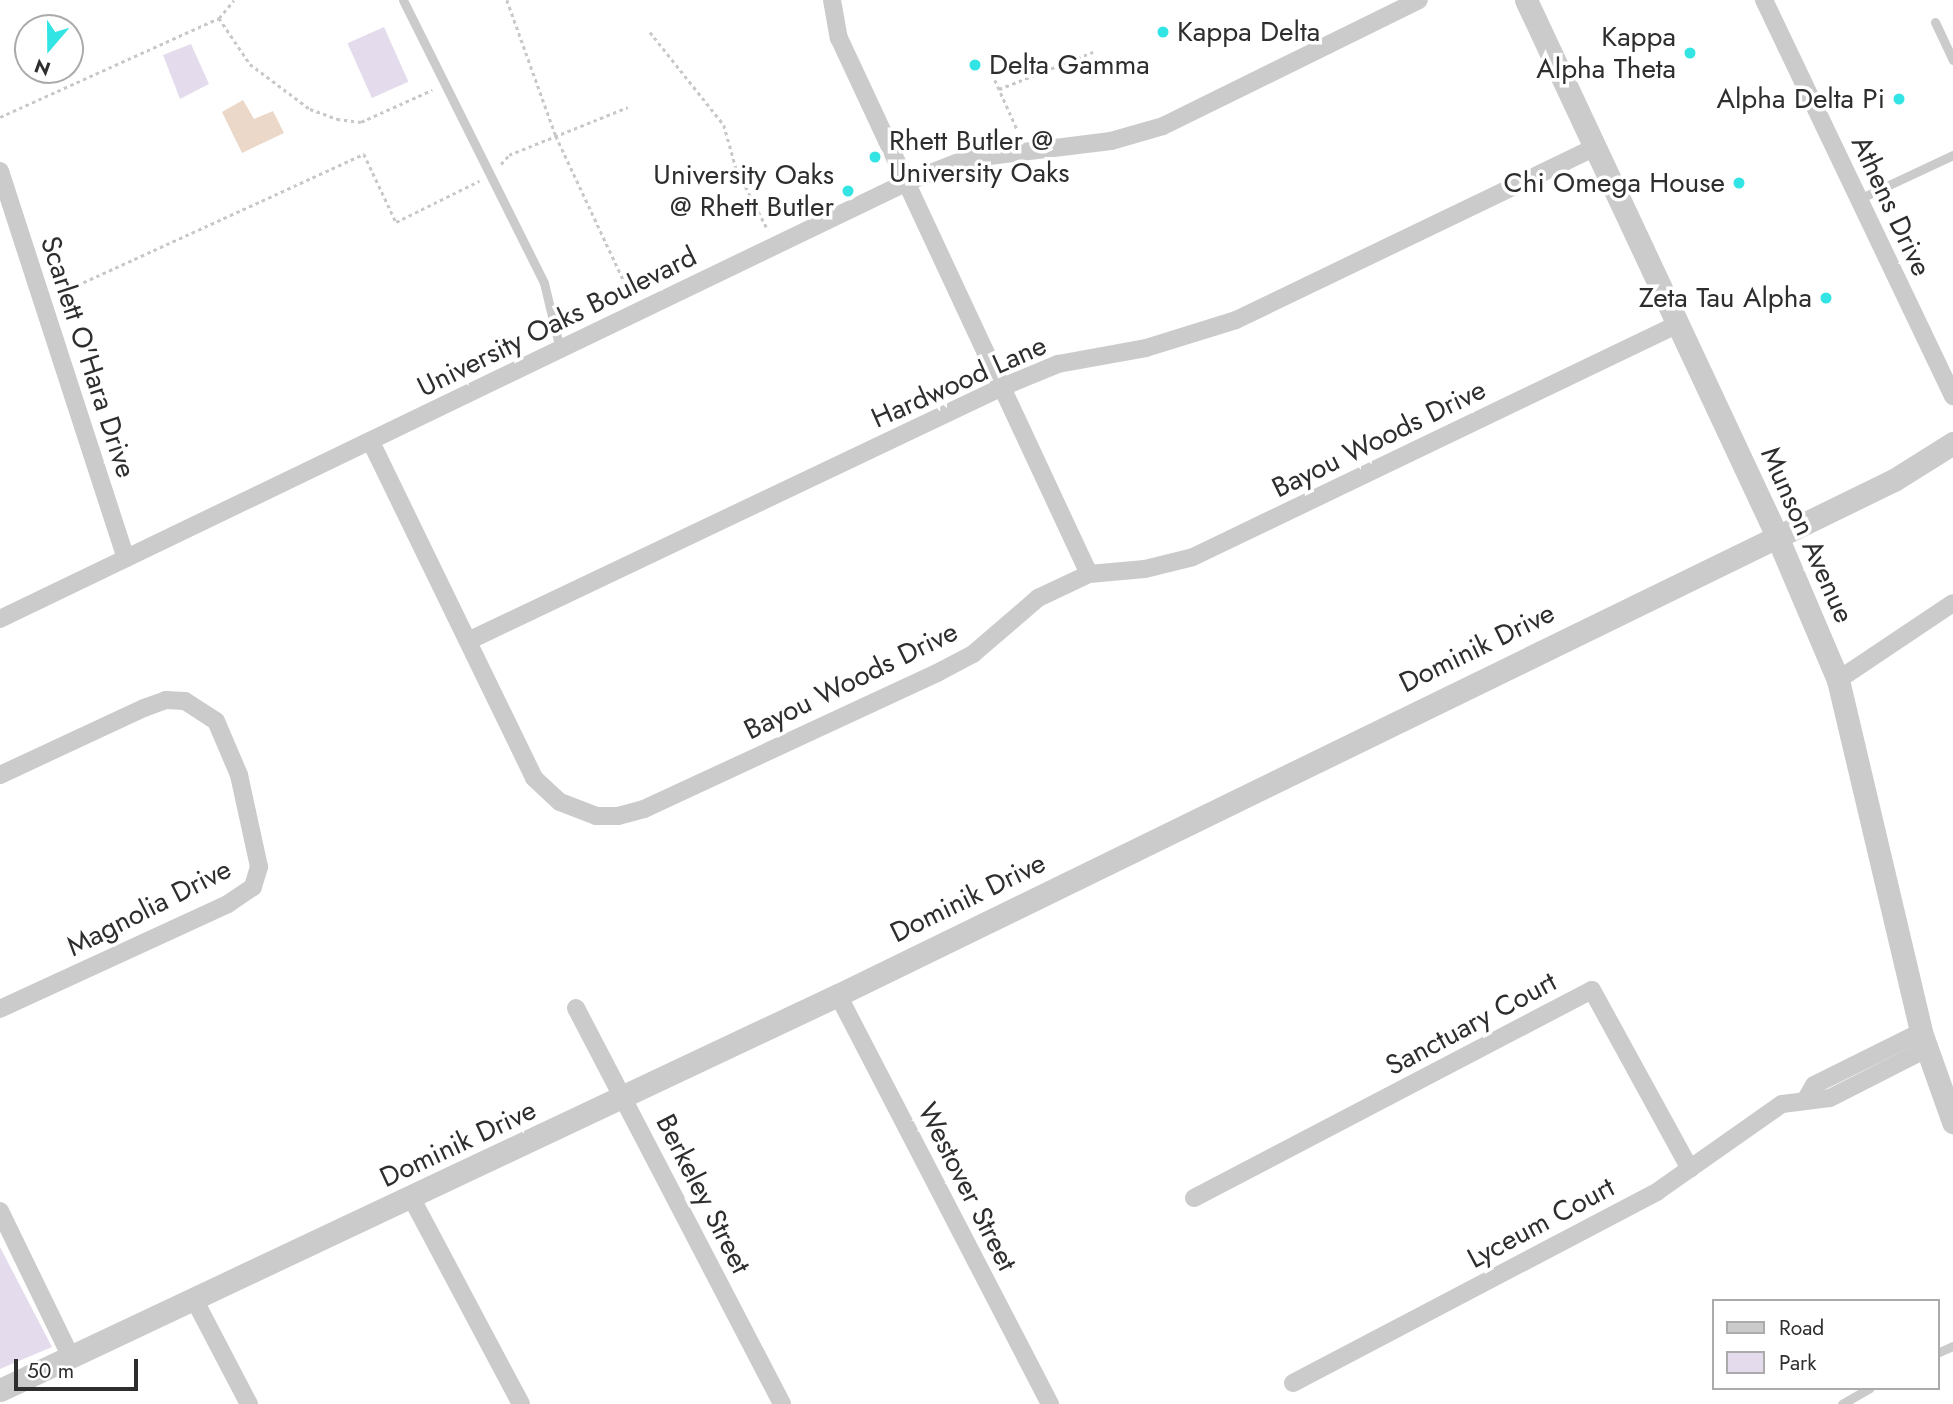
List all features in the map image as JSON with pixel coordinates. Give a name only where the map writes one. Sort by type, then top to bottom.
[{"type":"street","points":[[832,0],[839,38],[1089,574]]},
{"type":"street","name":"University Oaks Boulevard","points":[[0,619],[905,183],[966,159],[1111,141],[1163,127],[1419,0]]},
{"type":"street","name":"Munson Avenue","points":[[1526,0],[1776,534],[1838,680],[1924,1040],[1953,1122]]},
{"type":"street","name":"Athens Drive","points":[[1764,0],[1953,396]]},
{"type":"street","name":"Hardwood Lane","points":[[468,641],[1000,387],[1058,365],[1146,348],[1236,320],[1594,148]]},
{"type":"street","name":"Scarlett O'Hara Drive","points":[[0,171],[126,558]]},
{"type":"street","name":"Bayou Woods Drive","points":[[370,442],[534,778],[547,793],[596,816],[618,816],[644,809],[937,673],[973,654],[1038,598],[1089,574],[1145,569],[1193,557],[1678,324]]},
{"type":"street","name":"Dominik Drive","points":[[0,1390],[412,1199],[838,995],[1776,534],[1894,480],[1953,443]]},
{"type":"street","points":[[1838,680],[1953,603]]},
{"type":"street","name":"Magnolia Drive","points":[[0,775],[144,708],[166,700],[186,701],[216,721],[239,775],[259,867],[253,887],[228,904],[0,1009]]},
{"type":"street","name":"Sanctuary Court","points":[[1194,1198],[1592,990],[1690,1169]]},
{"type":"street","name":"Westover Street","points":[[838,995],[1050,1404]]},
{"type":"street","name":"Berkeley Street","points":[[576,1008],[782,1404]]},
{"type":"street","name":"Lyceum Court","points":[[1293,1383],[1658,1191],[1782,1104],[1806,1098],[1830,1098],[1924,1040]]},
{"type":"street","points":[[412,1199],[521,1404]]},
{"type":"street","points":[[0,1211],[71,1357]]},
{"type":"street","points":[[194,1299],[248,1404]]},
{"type":"lane","points":[[403,0],[544,283],[561,349]]},
{"type":"lane","points":[[1935,22],[1953,60]]},
{"type":"lane","points":[[1859,199],[1953,155]]},
{"type":"lane","points":[[1842,1404],[1866,1390]]},
{"type":"path","points":[[0,117],[219,18],[234,0]]},
{"type":"path","points":[[507,0],[556,136],[638,312]]},
{"type":"path","points":[[219,18],[250,64],[310,109],[337,119],[361,122],[445,83]]},
{"type":"path","points":[[650,32],[724,125],[736,168],[776,246]]},
{"type":"path","points":[[999,89],[1093,52]]},
{"type":"path","points":[[995,80],[1017,129]]},
{"type":"path","points":[[42,301],[363,154],[396,222],[490,176],[509,155],[628,107]]},
{"type":"green space","points":[[384,27],[408,82],[372,98],[347,43]]},
{"type":"green space","points":[[191,44],[209,84],[180,99],[163,55]]},
{"type":"green space","points":[[0,1247],[52,1347],[0,1369]]},
{"type":"shaded area","points":[[243,100],[254,119],[273,111],[284,133],[242,153],[222,112]]},
{"type":"place","name":"Kappa Delta","points":[[1163,32]]},
{"type":"place","name":"Kappa Alpha Theta","points":[[1690,53]]},
{"type":"place","name":"Delta Gamma","points":[[975,65]]},
{"type":"place","name":"Alpha Delta Pi","points":[[1899,99]]},
{"type":"place","name":"Rhett Butler @ University Oaks","points":[[875,157]]},
{"type":"place","name":"Chi Omega House","points":[[1739,183]]},
{"type":"place","name":"University Oaks @ Rhett Butler","points":[[848,191]]},
{"type":"place","name":"Zeta Tau Alpha","points":[[1826,298]]}]
